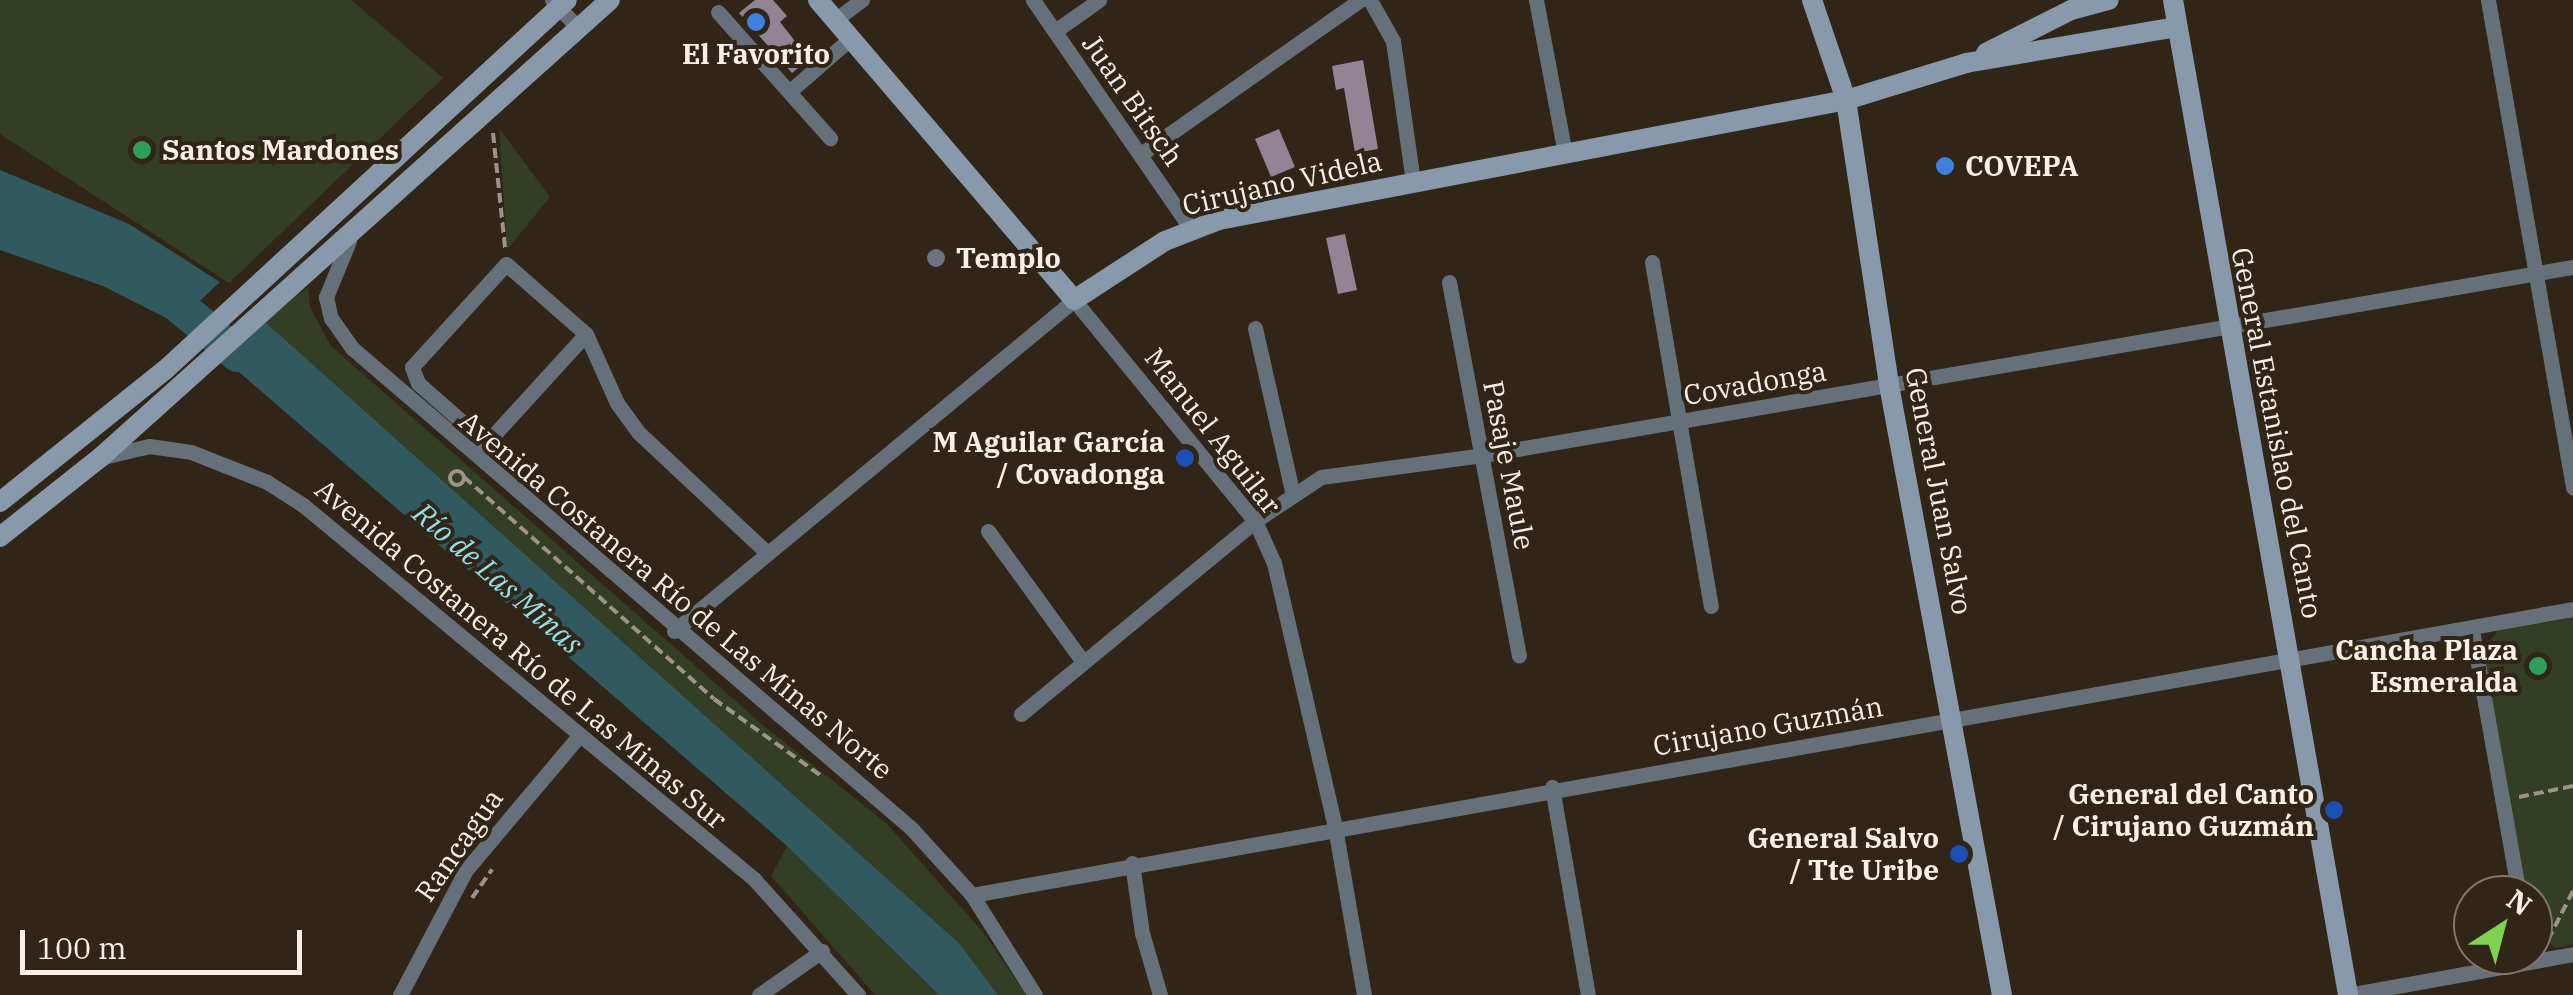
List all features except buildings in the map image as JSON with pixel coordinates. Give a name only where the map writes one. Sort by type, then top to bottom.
[{"type":"street","points":[[0,537],[101,457],[610,0]]},
{"type":"street","name":"Manuel Aguilar","points":[[818,0],[1074,300],[1254,521],[1274,563],[1335,826],[1364,995]]},
{"type":"street","points":[[835,20],[862,0]]},
{"type":"street","name":"Juan Bitsch","points":[[1033,0],[1191,229]]},
{"type":"street","points":[[1055,32],[1099,0]]},
{"type":"street","points":[[1141,154],[1360,0]]},
{"type":"street","points":[[1370,0],[1393,42],[1413,182]]},
{"type":"street","points":[[1536,0],[1565,154]]},
{"type":"street","name":"General Juan Salvo","points":[[1812,0],[1846,100],[1890,385],[1956,720],[2002,995]]},
{"type":"street","name":"Cirujano Videla","points":[[1966,63],[2071,10],[2108,0]]},
{"type":"street","name":"General Estanislao del Canto","points":[[2174,0],[2227,326],[2293,662],[2348,995]]},
{"type":"street","points":[[2488,0],[2531,274],[2573,488]]},
{"type":"street","points":[[0,502],[165,370],[245,300],[559,3],[578,28]]},
{"type":"street","points":[[718,12],[830,138]]},
{"type":"street","name":"Cirujano Videla","points":[[674,631],[1074,300],[1191,229],[1413,182],[1846,100],[1966,63],[2176,27]]},
{"type":"street","points":[[790,91],[851,38]]},
{"type":"street","name":"Avenida Costanera Río de Las Minas Norte","points":[[356,231],[328,282],[331,318],[382,379],[674,631],[880,801],[972,895],[1035,995]]},
{"type":"street","points":[[1652,262],[1711,606]]},
{"type":"street","points":[[486,443],[418,384],[412,367],[506,264],[586,334],[630,423],[766,552]]},
{"type":"street","name":"Covadonga","points":[[1021,714],[1081,659],[1254,521],[1321,477],[1483,455],[2573,267]]},
{"type":"street","name":"Pasaje Maule","points":[[1449,282],[1519,656]]},
{"type":"street","points":[[1255,328],[1292,495]]},
{"type":"street","points":[[474,456],[586,334]]},
{"type":"street","name":"Avenida Costanera Río de Las Minas Sur","points":[[101,457],[149,446],[175,448],[267,482],[311,512],[754,880],[858,995]]},
{"type":"street","points":[[988,531],[1081,659]]},
{"type":"street","name":"Cirujano Guzmán","points":[[972,895],[1552,787],[2293,662],[2573,610]]},
{"type":"street","points":[[2472,630],[2515,875]]},
{"type":"street","name":"Rancagua","points":[[400,995],[466,870],[578,737]]},
{"type":"street","points":[[1552,787],[1588,995]]},
{"type":"street","points":[[1132,864],[1142,934],[1160,995]]},
{"type":"street","points":[[759,995],[822,951]]},
{"type":"street","points":[[2348,995],[2453,975]]},
{"type":"path","points":[[490,108],[506,264]]},
{"type":"path","points":[[464,477],[714,699],[833,785]]},
{"type":"path","points":[[2502,800],[2573,786]]},
{"type":"path","points":[[462,914],[499,859]]},
{"type":"path","points":[[2553,924],[2573,890]]},
{"type":"green space","points":[[0,0],[351,0],[443,78],[229,283],[0,134]]},
{"type":"green space","points":[[499,128],[550,197],[507,250]]},
{"type":"green space","points":[[308,287],[310,307],[331,346],[764,726],[886,823],[983,932],[1026,995],[998,995],[959,943],[263,320]]},
{"type":"green space","points":[[2573,618],[2573,944],[2556,948],[2553,875],[2524,875],[2481,651],[2498,631]]},
{"type":"green space","points":[[787,846],[939,995],[875,995],[771,876]]},
{"type":"water","points":[[0,170],[129,224],[220,282],[176,323],[103,286],[0,250]]},
{"type":"water","points":[[263,320],[959,943],[998,995],[939,995],[787,846],[224,359]]},
{"type":"waterway","name":"Río de Las Minas","points":[[154,285],[237,354]]},
{"type":"place","name":"El Favorito","points":[[756,22]]},
{"type":"place","name":"Santos Mardones","points":[[142,150]]},
{"type":"place","name":"COVEPA","points":[[1945,166]]},
{"type":"place","name":"Templo","points":[[936,258]]},
{"type":"place","name":"M Aguilar García / Covadonga","points":[[1185,458]]},
{"type":"place","name":"Cancha Plaza Esmeralda","points":[[2538,666]]},
{"type":"place","name":"General del Canto / Cirujano Guzmán","points":[[2334,810]]},
{"type":"place","name":"General Salvo / Tte Uribe","points":[[1959,854]]}]
